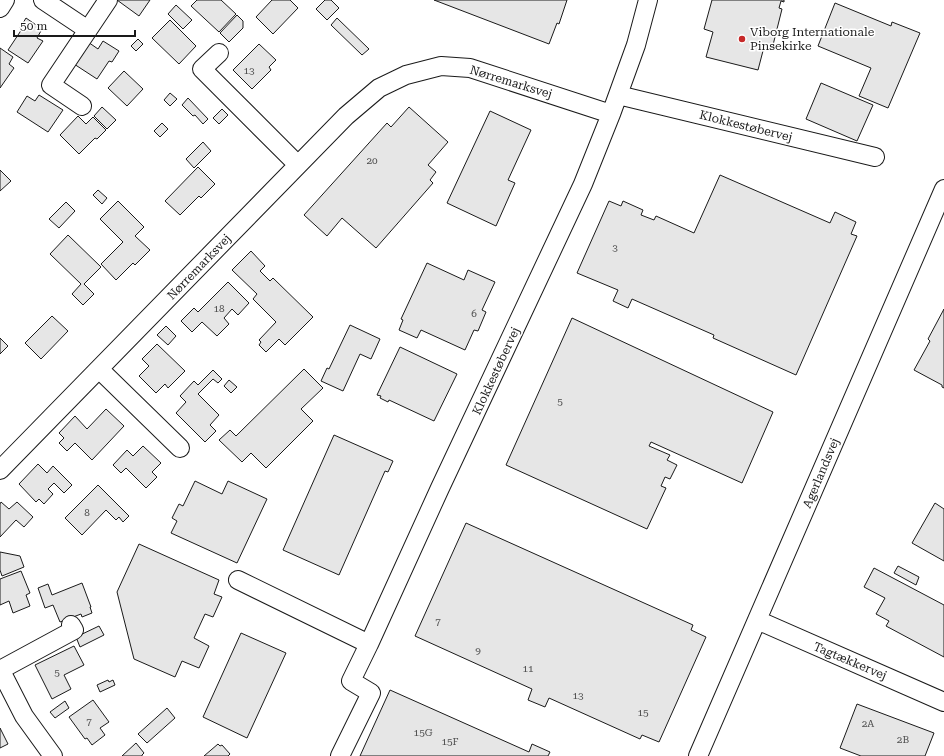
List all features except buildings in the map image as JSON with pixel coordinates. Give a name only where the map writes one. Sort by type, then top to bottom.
[{"type":"street","points":[[0,8],[5,0]]},
{"type":"street","points":[[43,0],[88,30]]},
{"type":"street","points":[[82,106],[51,85],[108,0]]},
{"type":"street","name":"Klokkestøbervej","points":[[340,756],[370,693],[350,681],[369,644],[440,488],[584,184],[636,45],[648,0]]},
{"type":"street","points":[[219,53],[202,69],[298,165]]},
{"type":"street","name":"Nørremarksvej","points":[[0,470],[346,116],[379,88],[406,75],[441,66],[470,68],[611,114]]},
{"type":"street","name":"Klokkestøbervej","points":[[618,95],[875,157]]},
{"type":"street","name":"Agerlandsvej","points":[[698,756],[944,189]]},
{"type":"street","points":[[99,369],[180,448]]},
{"type":"street","points":[[238,580],[369,644]]},
{"type":"street","name":"Tagtækkervej","points":[[757,620],[944,702]]},
{"type":"street","points":[[53,756],[24,716],[0,669],[74,630],[71,625]]},
{"type":"place","name":"Viborg Internationale Pinsekirke","points":[[742,39]]}]
